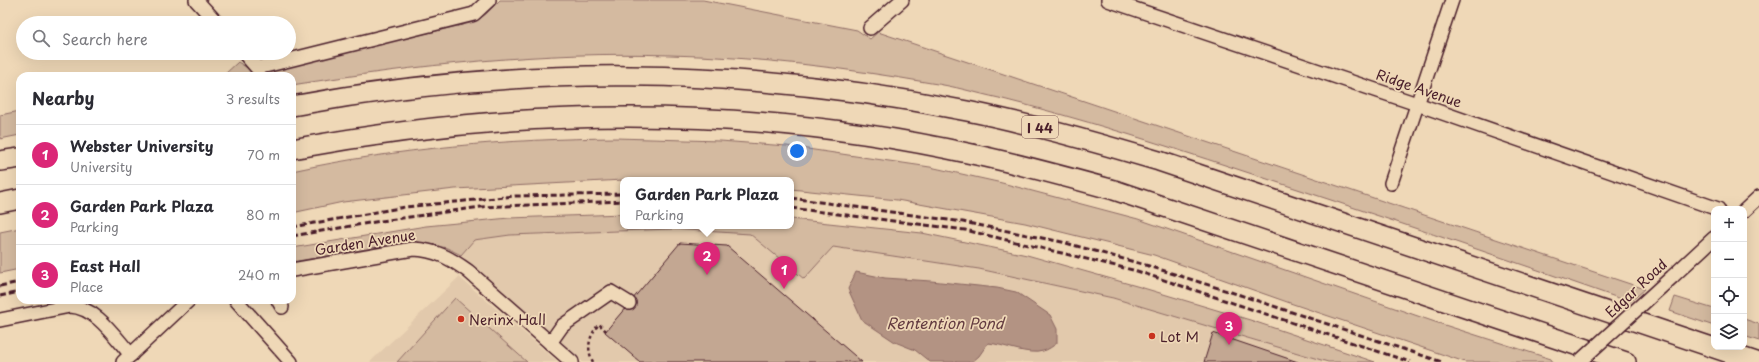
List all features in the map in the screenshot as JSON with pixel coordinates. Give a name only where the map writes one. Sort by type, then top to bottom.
[{"type":"highway","name":"I 44","points":[[296,105],[374,93],[448,84],[521,78],[670,76],[745,80],[818,87],[892,97],[966,110],[1088,139],[1151,159],[1756,362]]},
{"type":"highway","points":[[296,148],[388,132],[461,124],[534,118],[606,116],[681,117],[755,122],[900,140],[971,153],[1043,170],[1114,190],[1626,362]]},
{"type":"highway","points":[[0,161],[16,159]]},
{"type":"highway","points":[[0,203],[16,200]]},
{"type":"street","points":[[196,0],[210,16]]},
{"type":"street","points":[[296,58],[474,14],[489,0]]},
{"type":"street","points":[[870,28],[902,0]]},
{"type":"street","name":"Ridge Avenue","points":[[1108,0],[1417,104],[1711,207]]},
{"type":"street","points":[[1391,183],[1452,0]]},
{"type":"street","points":[[250,60],[257,68],[289,60]]},
{"type":"street","points":[[1747,208],[1759,197]]},
{"type":"street","name":"Edgar Road","points":[[1579,362],[1711,241]]},
{"type":"street","name":"Garden Avenue","points":[[296,269],[413,249],[425,249],[450,258],[468,271],[572,362]]},
{"type":"street","points":[[550,343],[562,326],[611,292],[629,304]]},
{"type":"street","points":[[0,320],[70,306],[78,306],[90,312],[101,321],[127,360],[185,304]]},
{"type":"street","points":[[240,304],[291,362]]},
{"type":"path","points":[[594,362],[590,355],[589,341],[591,335],[599,324],[606,331]]},
{"type":"shaded area","points":[[500,0],[703,0],[857,30],[870,39],[878,32],[1645,289],[1630,302],[1483,251],[1207,159],[1059,114],[940,84],[801,64],[703,56],[623,54],[528,57],[481,61],[386,71],[296,84],[296,72],[227,72],[238,62],[252,71],[264,71],[475,22],[486,14]]},
{"type":"shaded area","points":[[16,112],[16,136],[0,139],[0,115]]},
{"type":"shaded area","points":[[616,138],[720,141],[787,146],[930,167],[1002,183],[1138,219],[1435,322],[1551,359],[1553,362],[1465,362],[1154,255],[1025,223],[897,200],[794,189],[794,177],[620,177],[620,180],[455,189],[343,202],[296,212],[296,170],[372,156],[453,146],[534,140]]},
{"type":"shaded area","points":[[620,214],[620,229],[671,229],[510,235],[474,240],[461,255],[447,248],[413,241],[296,261],[296,247],[426,226],[509,218]]},
{"type":"shaded area","points":[[794,219],[922,233],[1027,255],[1140,287],[1250,320],[1375,362],[1328,362],[1113,298],[979,269],[833,247],[804,279],[750,234],[671,229],[794,229]]},
{"type":"shaded area","points":[[16,229],[16,270],[0,273],[0,232]]},
{"type":"shaded area","points":[[671,229],[750,234],[804,279],[833,247],[979,269],[1113,298],[1328,362],[583,362],[461,255],[474,240],[510,235]]},
{"type":"shaded area","name":"Nerinx Hall","points":[[459,277],[558,362],[370,362]]},
{"type":"shaded area","points":[[1675,297],[1711,308],[1711,325],[1670,311]]},
{"type":"shaded area","points":[[455,298],[527,362],[397,362]]},
{"type":"shaded area","points":[[1747,320],[1759,324],[1759,341],[1747,337]]},
{"type":"water","name":"Rentention Pond","points":[[856,272],[885,278],[997,288],[1016,292],[1050,315],[1057,329],[1057,343],[1047,350],[1031,352],[988,343],[979,356],[972,362],[930,362],[915,350],[895,342],[862,320],[848,289]]},
{"type":"building","points":[[680,243],[727,246],[862,362],[640,362],[605,332]]},
{"type":"building","points":[[1213,333],[1298,362],[1204,362]]},
{"type":"railway","points":[[296,226],[405,207],[515,196],[620,194]]},
{"type":"railway","points":[[794,198],[963,222],[1062,242],[1149,266],[1442,362]]},
{"type":"railway","points":[[296,235],[381,221],[481,207],[620,201]]},
{"type":"railway","points":[[794,208],[965,230],[1137,271],[1410,362]]},
{"type":"railway","points":[[0,286],[16,283]]},
{"type":"railway","points":[[0,296],[16,293]]},
{"type":"place","name":"Garden Park Plaza","points":[[707,275]]},
{"type":"place","name":"Webster University","points":[[784,289]]},
{"type":"place","name":"Nerinx Hall","points":[[461,319]]},
{"type":"place","name":"Lot M","points":[[1152,336]]},
{"type":"place","name":"East Hall","points":[[1229,345]]}]
